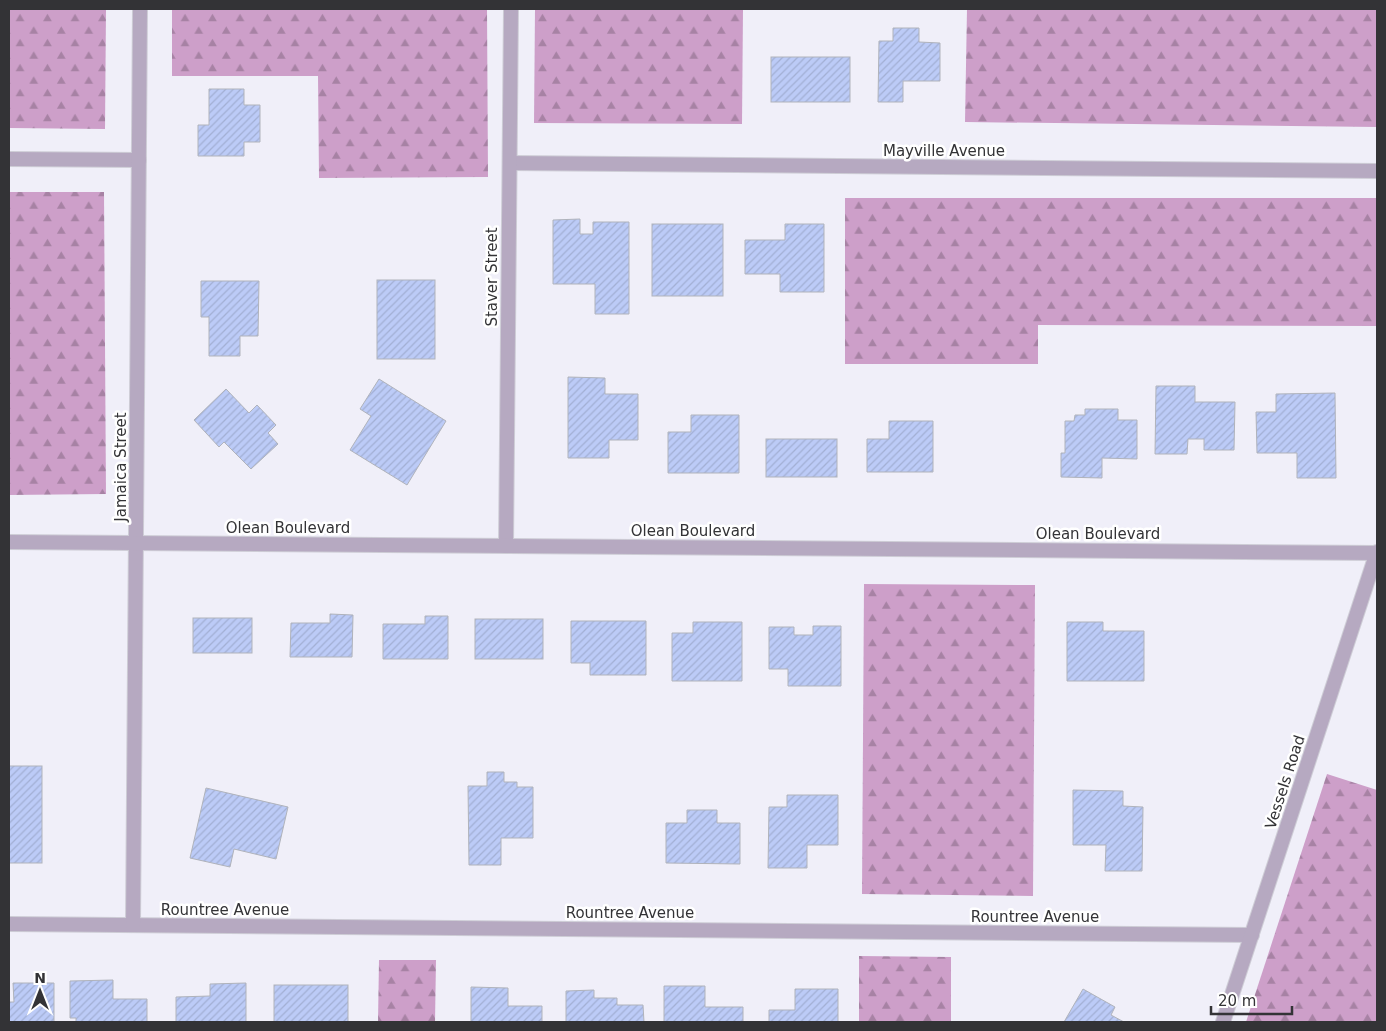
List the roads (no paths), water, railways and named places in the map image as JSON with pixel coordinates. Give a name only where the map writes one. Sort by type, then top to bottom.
[{"type":"street","name":"Jamaica Street","points":[[133,925],[140,9]]},
{"type":"street","name":"Staver Street","points":[[506,546],[511,9]]},
{"type":"street","points":[[9,159],[139,160]]},
{"type":"street","name":"Mayville Avenue","points":[[510,163],[1377,170]]},
{"type":"street","name":"Olean Boulevard","points":[[9,542],[1377,553]]},
{"type":"street","name":"Vessels Road","points":[[1223,1022],[1377,553]]},
{"type":"street","name":"Rountree Avenue","points":[[9,924],[1252,935]]}]
